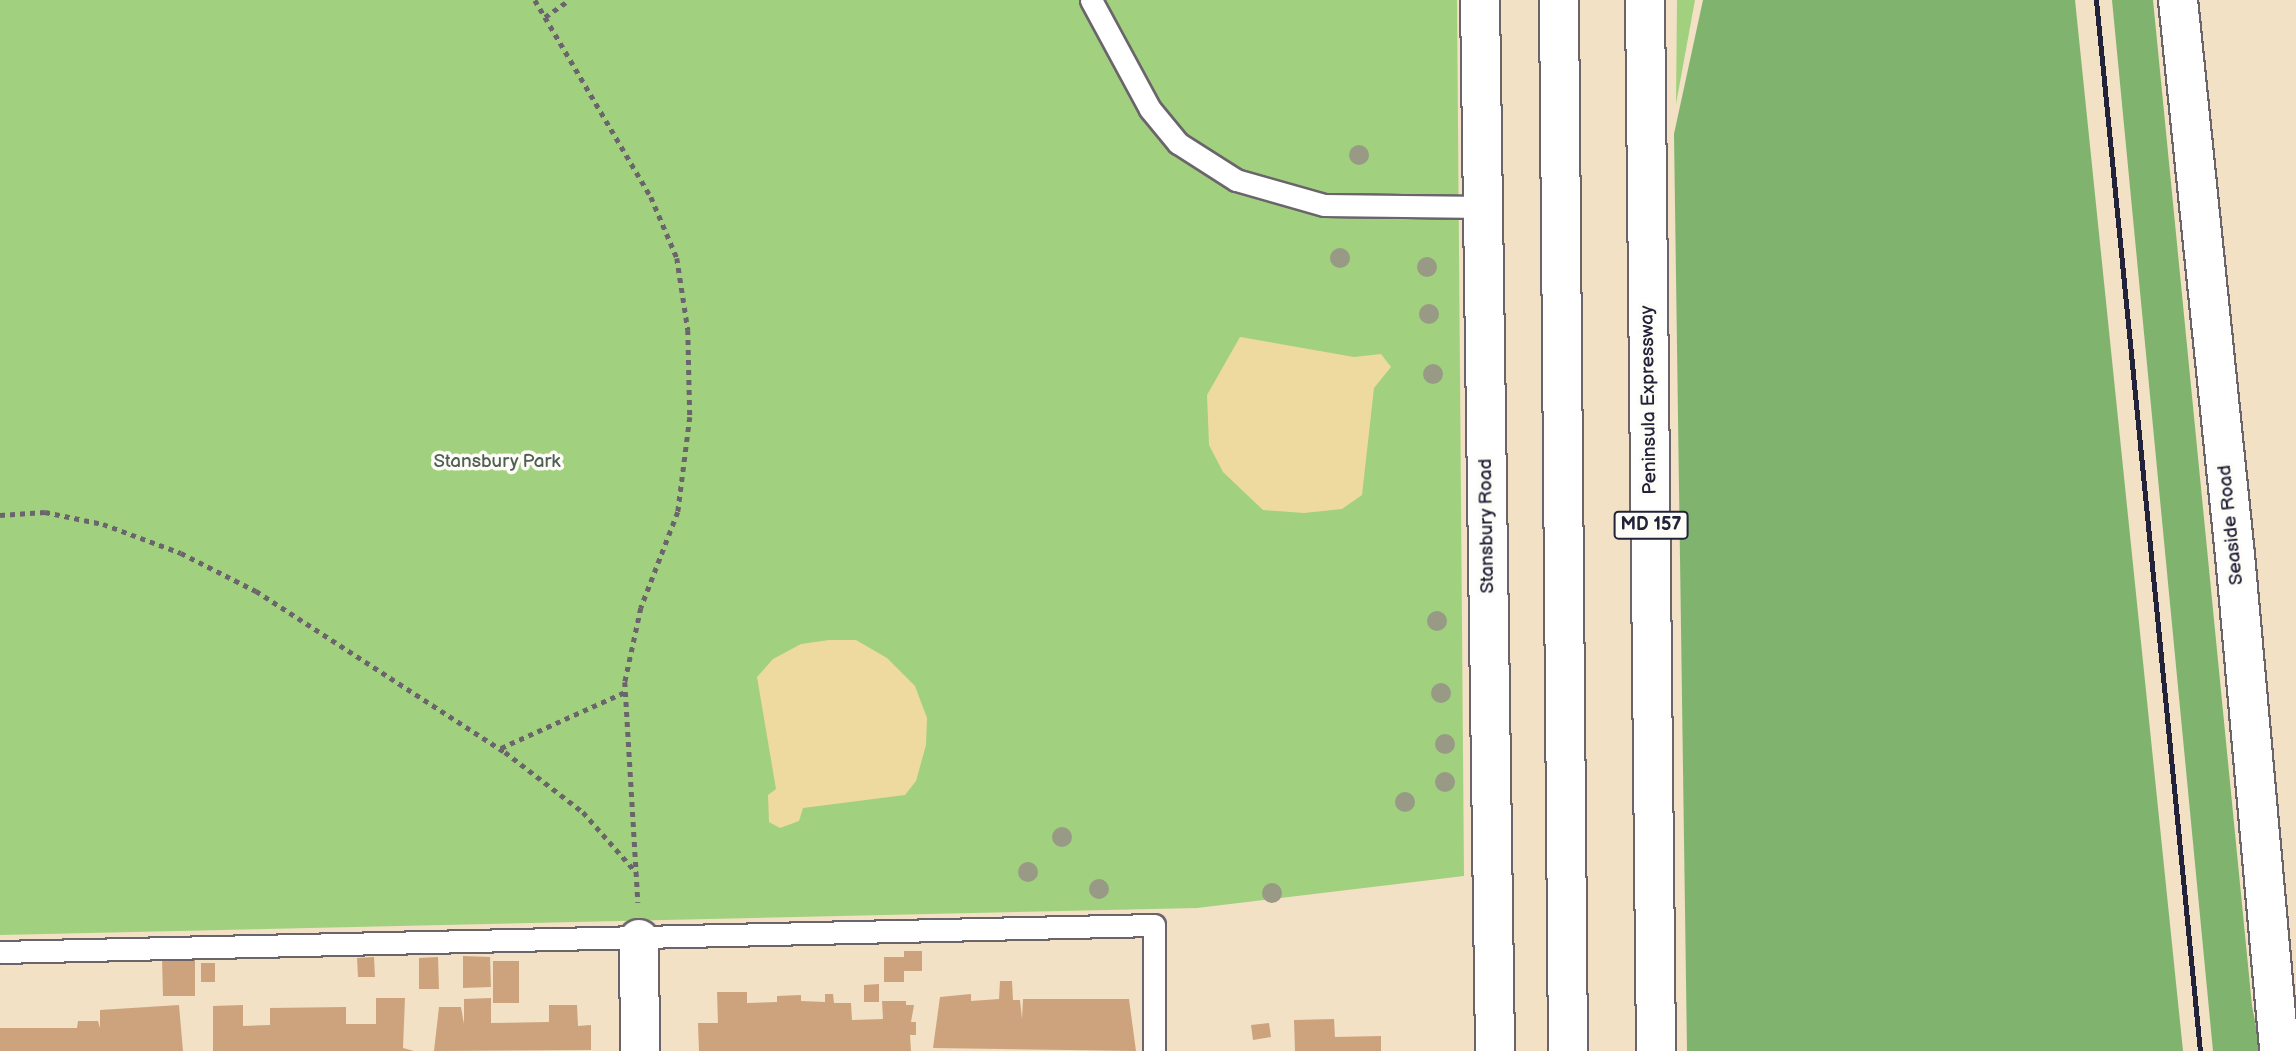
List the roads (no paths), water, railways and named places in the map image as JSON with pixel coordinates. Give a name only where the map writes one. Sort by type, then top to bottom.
[{"type":"street","name":"Stansbury Road","points":[[1480,0],[1495,1051]]},
{"type":"street","points":[[1559,0],[1568,1051]]},
{"type":"street","name":"Peninsula Expressway","points":[[1645,0],[1656,1051]]},
{"type":"street","name":"Seaside Road","points":[[2178,0],[2235,555],[2279,1051]]},
{"type":"street","points":[[639,939],[640,1051]]},
{"type":"lane","points":[[1091,0],[1150,109],[1178,143],[1236,180],[1324,205],[1483,207]]},
{"type":"lane","points":[[0,952],[1154,925],[1154,1051]]},
{"type":"railway","points":[[2096,0],[2200,1051]]},
{"type":"park label","name":"Stansbury Park","points":[[497,462]]}]
